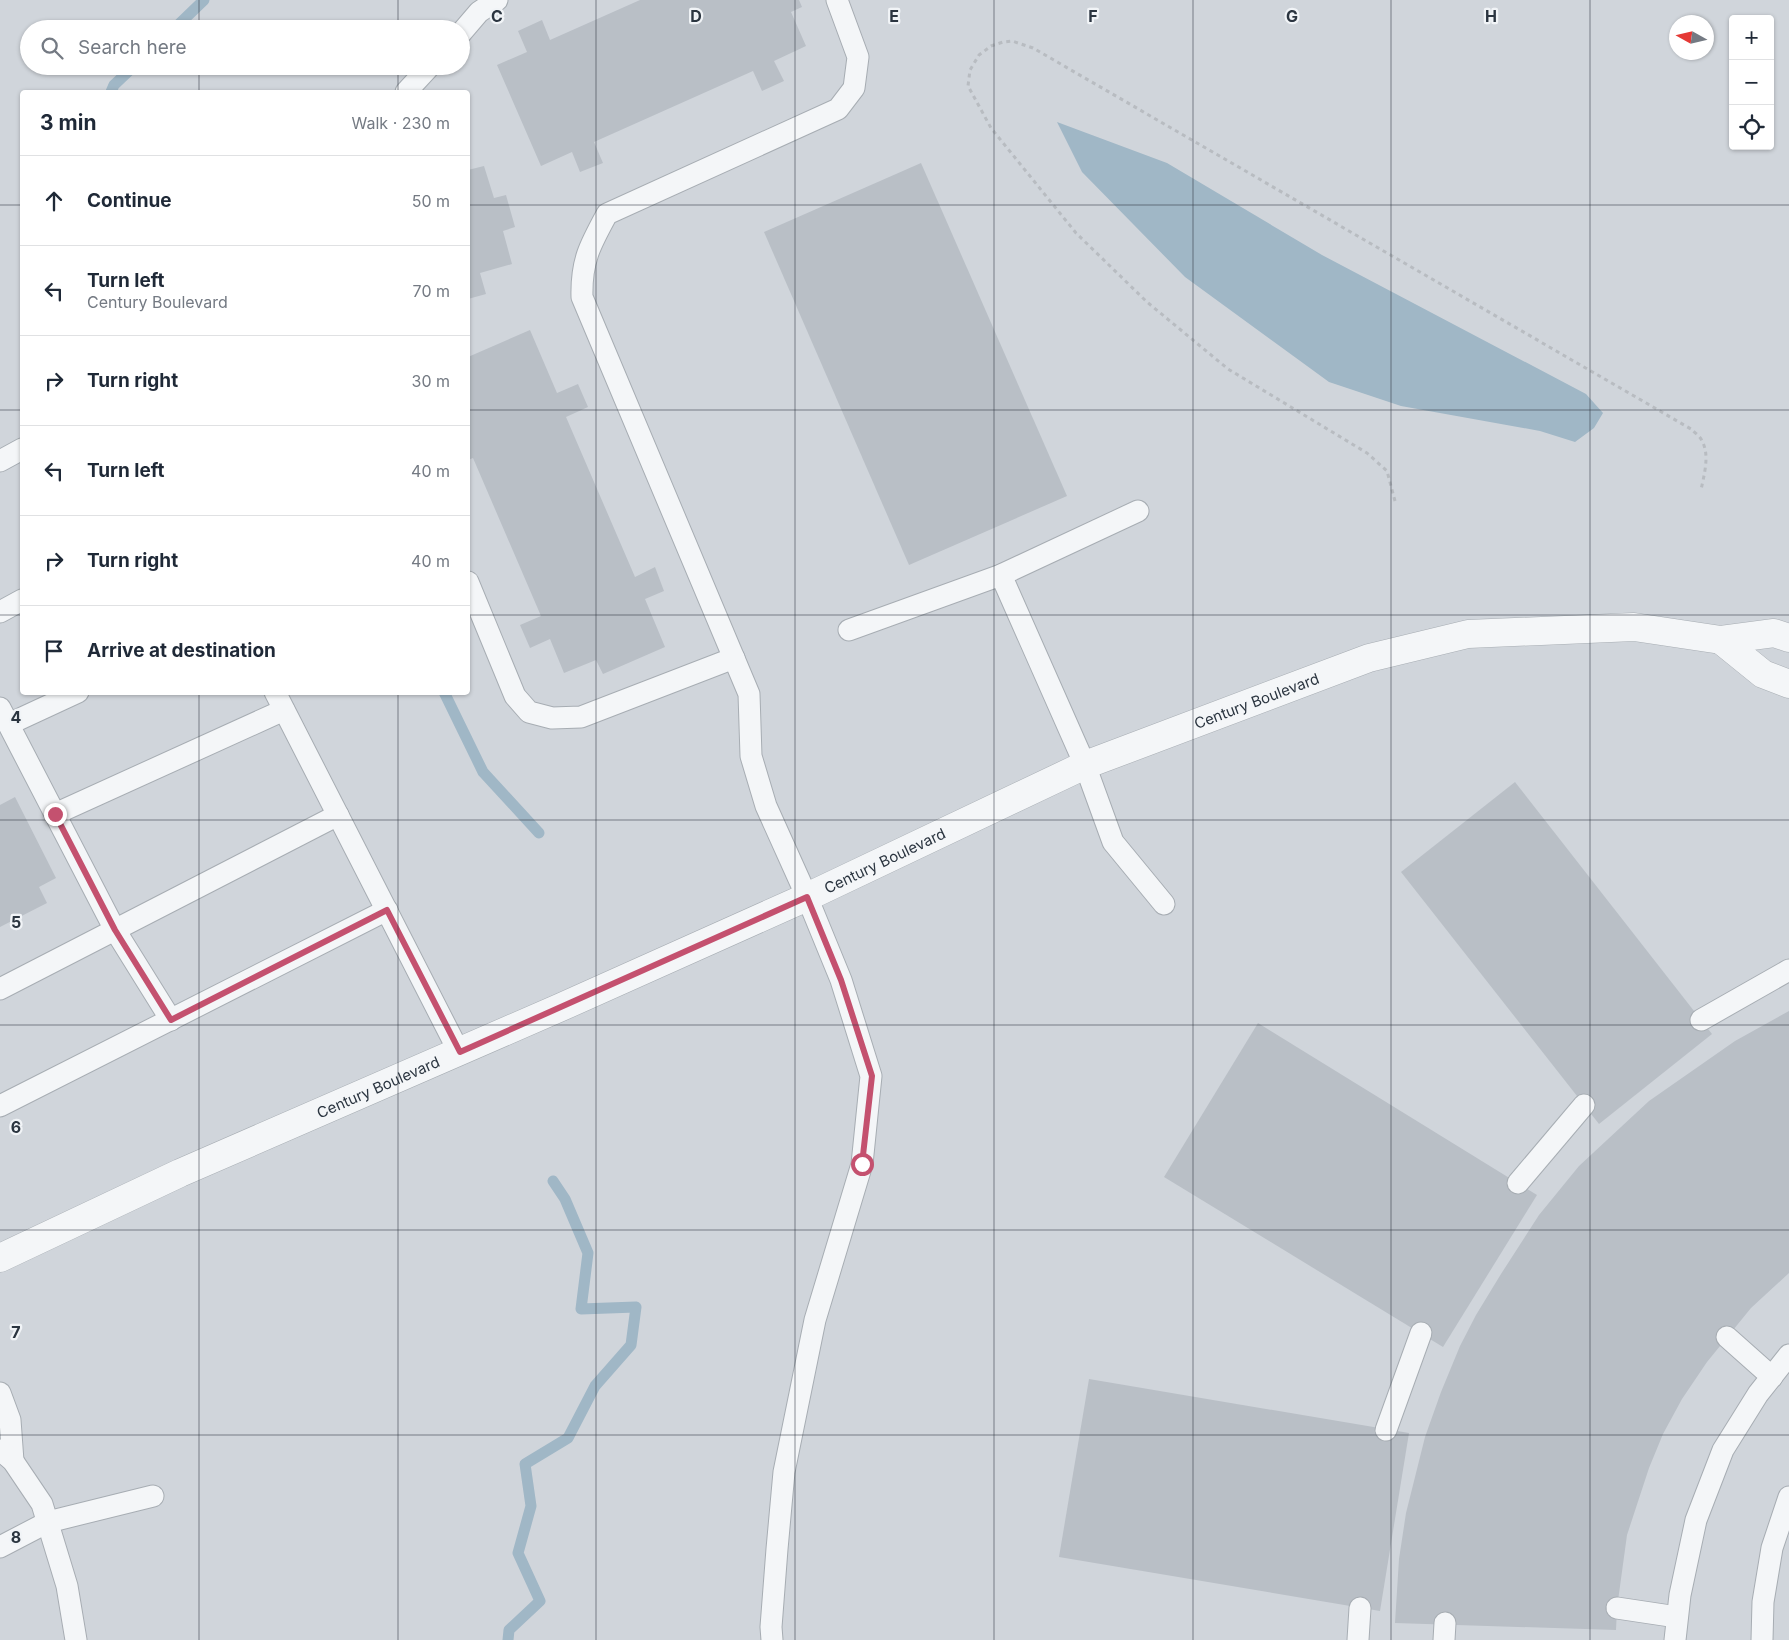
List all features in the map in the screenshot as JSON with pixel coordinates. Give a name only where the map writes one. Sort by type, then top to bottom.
[{"type":"street","name":"Century Boulevard","points":[[0,1258],[180,1173],[460,1052],[807,897],[1085,765],[1369,658],[1468,634],[1634,627],[1721,640],[1774,633],[1789,638]]},
{"type":"street","points":[[1721,640],[1763,674],[1789,684]]},
{"type":"lane","points":[[470,22],[478,12],[497,0]]},
{"type":"lane","points":[[772,1640],[771,1627],[784,1472],[815,1320],[862,1164],[872,1076],[841,980],[807,897],[766,806],[751,756],[749,694],[582,297],[582,278],[590,245],[607,214],[838,109],[854,88],[858,57],[837,0]]},
{"type":"lane","points":[[408,90],[422,75]]},
{"type":"lane","points":[[0,461],[20,450]]},
{"type":"lane","points":[[849,630],[1001,575],[1138,511]]},
{"type":"lane","points":[[1001,575],[1085,765],[1114,842],[1164,904]]},
{"type":"lane","points":[[470,587],[515,696],[529,712],[552,718],[581,717],[734,658]]},
{"type":"lane","points":[[0,612],[20,601]]},
{"type":"lane","points":[[69,695],[4,716],[115,930],[171,1020]]},
{"type":"lane","points":[[55,814],[279,701],[460,1052]]},
{"type":"lane","points":[[0,989],[338,815]]},
{"type":"lane","points":[[0,1106],[387,910]]},
{"type":"lane","points":[[1701,1020],[1789,970]]},
{"type":"lane","points":[[1518,1184],[1584,1105]]},
{"type":"lane","points":[[1386,1430],[1420,1333]]},
{"type":"lane","points":[[1726,1337],[1772,1377]]},
{"type":"lane","points":[[1675,1640],[1680,1595],[1696,1520],[1724,1450],[1758,1394],[1789,1355]]},
{"type":"lane","points":[[0,1393],[10,1420],[6,1456],[42,1504],[67,1586],[76,1640]]},
{"type":"lane","points":[[0,1547],[48,1522],[153,1496]]},
{"type":"lane","points":[[1762,1640],[1764,1602],[1772,1548],[1789,1497]]},
{"type":"lane","points":[[1358,1640],[1360,1608]]},
{"type":"lane","points":[[1617,1608],[1678,1617]]},
{"type":"path","points":[[1395,501],[1387,471],[1367,453],[1228,369],[1147,302],[1076,233],[991,128],[968,86],[970,70],[979,55],[990,46],[1003,42],[1022,43],[1034,48],[1691,429],[1702,440],[1706,455],[1701,490]]},
{"type":"shaded area","points":[[0,0],[1789,0],[1789,1640],[0,1640]]},
{"type":"water","points":[[1057,122],[1167,163],[1322,255],[1586,394],[1603,413],[1594,428],[1575,442],[1540,431],[1401,406],[1329,382],[1185,277],[1082,172]]},
{"type":"building","points":[[640,0],[799,0],[802,7],[791,12],[806,46],[774,61],[784,81],[762,91],[753,71],[594,142],[603,163],[580,172],[572,152],[541,166],[497,65],[527,52],[518,31],[542,20],[550,40]]},
{"type":"building","points":[[921,163],[1067,496],[909,565],[764,232]]},
{"type":"building","points":[[484,166],[494,198],[506,195],[515,227],[503,231],[512,264],[480,273],[486,294],[470,298],[470,170]]},
{"type":"building","points":[[530,330],[557,393],[578,384],[588,407],[566,417],[635,577],[655,567],[664,591],[645,599],[665,647],[603,674],[596,660],[564,673],[550,639],[530,648],[520,625],[541,616],[473,458],[470,459],[470,356]]},
{"type":"building","points":[[1515,782],[1712,1034],[1599,1124],[1401,872]]},
{"type":"building","points":[[15,797],[56,878],[39,887],[47,903],[0,927],[0,805]]},
{"type":"building","points":[[1789,1011],[1789,1273],[1751,1308],[1707,1362],[1682,1399],[1663,1434],[1649,1468],[1627,1535],[1617,1608],[1616,1630],[1395,1623],[1399,1559],[1406,1513],[1425,1437],[1460,1346],[1501,1274],[1539,1215],[1579,1166],[1649,1101],[1735,1041]]},
{"type":"building","points":[[1258,1023],[1537,1195],[1443,1347],[1164,1177]]},
{"type":"building","points":[[1089,1379],[1409,1433],[1380,1611],[1059,1557]]},
{"type":"waterway","points":[[183,20],[204,0]]},
{"type":"waterway","points":[[112,90],[114,85],[125,75]]},
{"type":"waterway","points":[[445,695],[483,772],[539,833]]},
{"type":"waterway","points":[[508,1640],[509,1630],[540,1601],[518,1553],[531,1506],[525,1464],[568,1438],[595,1386],[631,1345],[636,1307],[581,1309],[588,1253],[565,1199],[553,1181]]},
{"type":"route","points":[[55,814],[115,930],[171,1020],[387,910],[460,1052],[807,897],[841,980],[872,1076],[862,1164]]}]
